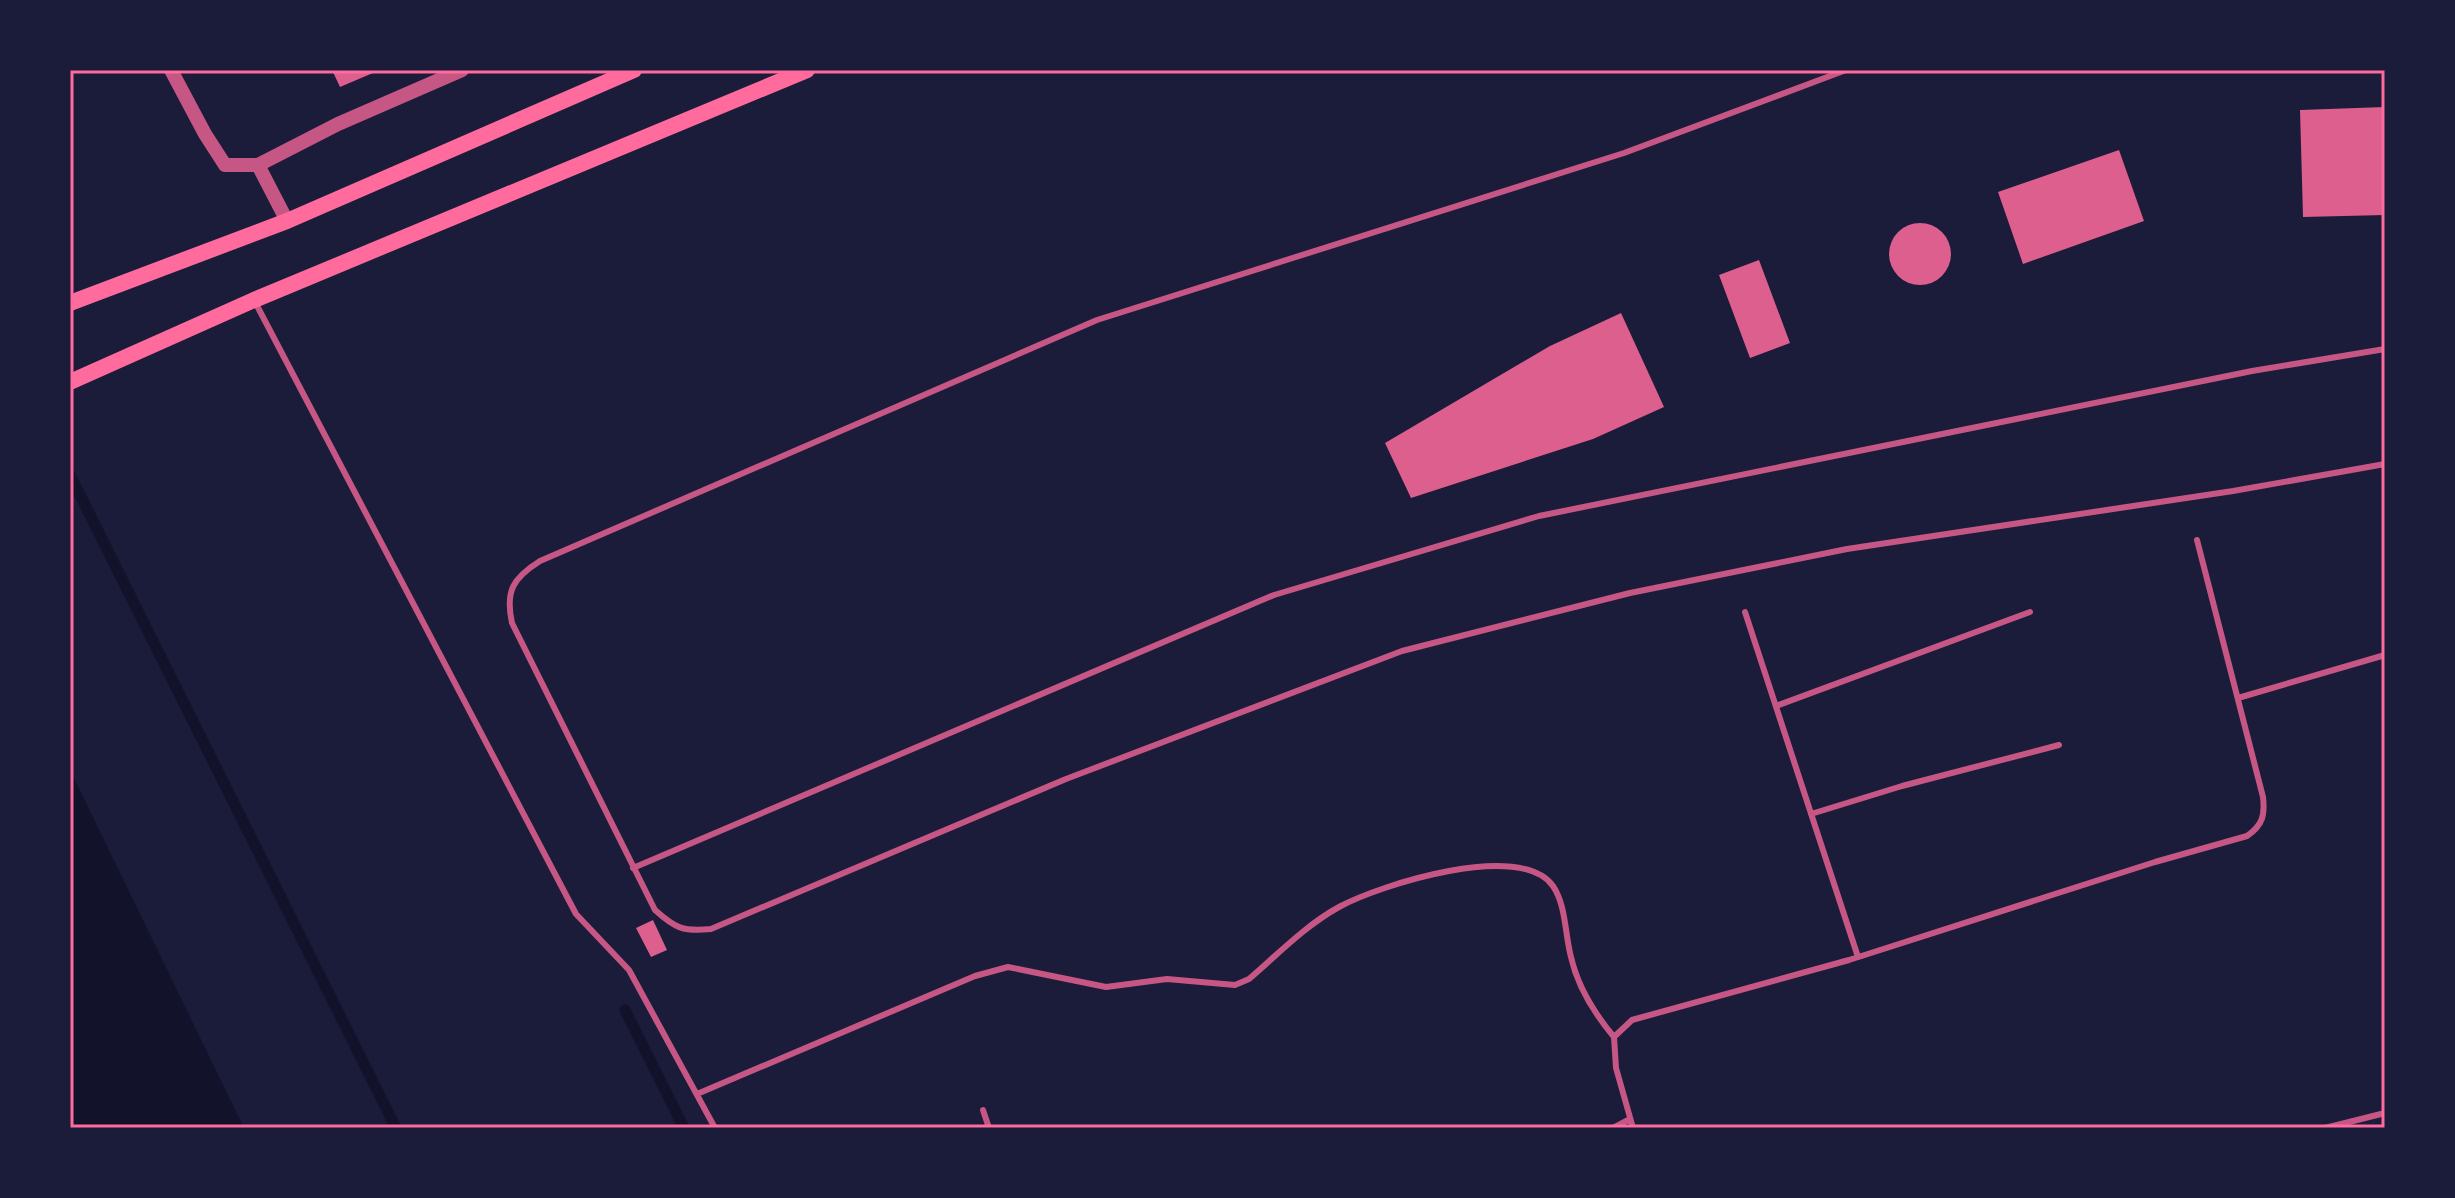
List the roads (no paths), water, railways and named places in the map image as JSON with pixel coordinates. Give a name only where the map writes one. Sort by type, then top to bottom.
[{"type":"main road","points":[[75,301],[287,221],[634,70]]},
{"type":"main road","points":[[70,382],[254,300],[807,70]]},
{"type":"street","points":[[171,70],[225,165],[258,165],[338,124],[462,70]]},
{"type":"street","points":[[258,165],[287,221]]},
{"type":"lane","points":[[1846,70],[1624,153],[1097,320],[540,561],[520,574],[511,588],[508,605],[512,623],[655,910],[670,923],[688,932],[711,929],[1066,779],[1402,651],[1630,593],[1847,549],[2233,491],[2385,464]]},
{"type":"lane","points":[[254,300],[576,914],[629,970],[715,1128]]},
{"type":"lane","points":[[633,868],[1274,595],[1355,569],[1539,516],[2252,371],[2385,349]]},
{"type":"lane","points":[[1614,1037],[1632,1020],[1858,957],[2155,862],[2247,836],[2257,829],[2262,821],[2263,797],[2197,540]]},
{"type":"lane","points":[[1745,612],[1858,957]]},
{"type":"lane","points":[[1776,706],[2030,612]]},
{"type":"lane","points":[[2238,698],[2385,655]]},
{"type":"lane","points":[[1811,814],[1902,786],[2059,745]]},
{"type":"lane","points":[[697,1094],[1001,967],[1017,967],[1106,987],[1167,979],[1235,985],[1249,979],[1335,908],[1359,896],[1435,874],[1513,866],[1533,873],[1552,885],[1560,900],[1571,960],[1579,983],[1596,1015],[1614,1037],[1616,1068],[1633,1128]]},
{"type":"lane","points":[[983,1110],[989,1128]]},
{"type":"lane","points":[[2325,1128],[2385,1113]]},
{"type":"lane","points":[[1613,1128],[1630,1119]]},
{"type":"waterway","points":[[70,475],[396,1128]]},
{"type":"waterway","points":[[625,1010],[684,1128]]}]
